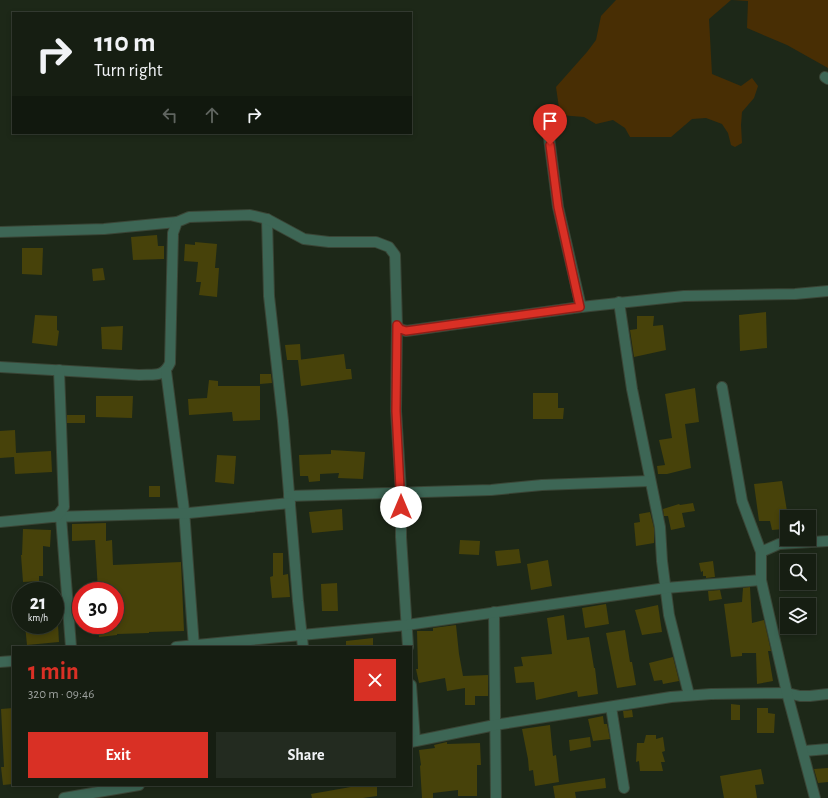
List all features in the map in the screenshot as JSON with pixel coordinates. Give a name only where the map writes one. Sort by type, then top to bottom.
[{"type":"street","points":[[548,130],[558,207],[580,307]]},
{"type":"street","points":[[0,232],[104,229],[177,222],[189,217],[250,215],[267,219],[304,239],[329,242],[376,242],[388,247],[395,255],[397,325],[396,411],[402,492],[401,537],[408,646]]},
{"type":"street","points":[[267,219],[268,296],[283,421],[303,646]]},
{"type":"street","points":[[0,367],[139,375],[161,374],[166,371],[170,363],[173,233],[177,222]]},
{"type":"street","points":[[397,325],[400,329],[406,331],[619,302],[684,296],[795,294],[828,291]]},
{"type":"street","points":[[619,302],[632,389],[660,527],[662,561],[670,615],[689,695]]},
{"type":"street","points":[[59,370],[64,506],[56,517],[71,646]]},
{"type":"street","points":[[166,371],[184,514],[194,646],[407,624],[666,588],[761,580]]},
{"type":"street","points":[[722,387],[742,501],[761,552],[761,580],[787,693],[804,751],[815,798]]},
{"type":"street","points":[[0,522],[56,517],[184,514],[289,500],[402,492],[491,490],[650,481]]},
{"type":"street","points":[[761,552],[780,544],[828,541]]},
{"type":"street","points":[[494,612],[496,798]]},
{"type":"street","points":[[0,662],[12,661]]},
{"type":"street","points":[[412,713],[413,741],[495,725],[689,695],[787,693],[800,696],[828,694]]},
{"type":"street","points":[[611,707],[624,788]]},
{"type":"street","points":[[804,751],[828,749]]},
{"type":"street","points":[[78,786],[79,796]]},
{"type":"street","points":[[64,798],[134,786]]},
{"type":"shaded area","points":[[616,0],[731,0],[709,19],[712,74],[741,86],[752,78],[758,86],[754,98],[742,112],[742,143],[735,147],[731,145],[728,133],[722,124],[706,118],[692,119],[671,137],[630,137],[625,128],[613,120],[596,124],[584,117],[560,115],[556,87],[596,40],[601,16]]},
{"type":"shaded area","points":[[732,0],[828,0],[828,68],[787,45],[747,28],[748,1]]},
{"type":"building","points":[[157,235],[158,246],[164,246],[164,259],[133,260],[131,237]]},
{"type":"building","points":[[195,242],[217,244],[215,268],[219,268],[217,297],[199,295],[201,282],[196,282],[198,262],[184,261],[185,244],[195,245]]},
{"type":"building","points":[[22,248],[43,248],[42,275],[22,274]]},
{"type":"building","points":[[103,268],[105,280],[93,281],[92,269]]},
{"type":"building","points":[[766,312],[767,348],[740,351],[739,315]]},
{"type":"building","points":[[35,315],[57,316],[57,330],[59,331],[57,346],[32,343]]},
{"type":"building","points":[[637,316],[654,316],[653,326],[663,325],[666,350],[634,357],[630,330],[637,329]]},
{"type":"building","points":[[123,326],[122,350],[102,349],[101,327]]},
{"type":"building","points":[[300,344],[301,360],[287,360],[285,345]]},
{"type":"building","points":[[344,354],[346,369],[351,369],[352,379],[301,386],[298,360]]},
{"type":"building","points":[[260,374],[271,374],[272,383],[260,384]]},
{"type":"building","points":[[209,380],[218,381],[218,386],[260,386],[260,420],[233,421],[232,412],[189,415],[188,399],[207,398]]},
{"type":"building","points":[[695,388],[699,422],[685,424],[691,468],[667,474],[658,474],[657,466],[665,465],[659,440],[672,438],[665,394]]},
{"type":"building","points":[[533,393],[558,393],[558,408],[564,408],[563,419],[533,419]]},
{"type":"building","points":[[96,396],[133,396],[132,418],[96,417]]},
{"type":"building","points":[[67,415],[85,415],[85,423],[67,423]]},
{"type":"building","points":[[15,430],[16,453],[51,451],[52,472],[15,474],[14,457],[0,458],[0,431]]},
{"type":"building","points":[[331,450],[365,452],[363,479],[338,478],[339,473],[320,474],[320,481],[309,482],[308,476],[300,476],[299,455],[331,454]]},
{"type":"building","points":[[217,455],[236,456],[234,484],[215,482]]},
{"type":"building","points":[[782,481],[787,510],[780,510],[780,529],[772,530],[770,521],[759,521],[754,484]]},
{"type":"building","points":[[149,486],[160,486],[160,497],[149,497]]},
{"type":"building","points":[[693,503],[695,511],[682,513],[685,527],[671,530],[668,516],[664,516],[663,509],[679,504]]},
{"type":"building","points":[[342,509],[343,530],[312,533],[309,512]]},
{"type":"building","points":[[650,512],[654,528],[654,543],[636,546],[634,523],[640,522],[639,514]]},
{"type":"building","points":[[106,523],[106,541],[112,540],[113,565],[181,562],[184,631],[124,634],[124,582],[97,582],[95,540],[72,541],[72,524]]},
{"type":"building","points":[[23,529],[51,530],[50,547],[43,546],[43,576],[39,576],[39,581],[23,582]]},
{"type":"building","points":[[460,540],[480,541],[479,555],[459,554]]},
{"type":"building","points":[[519,549],[521,563],[497,566],[495,551]]},
{"type":"building","points":[[273,553],[283,553],[283,575],[288,574],[290,597],[272,598],[270,577],[273,576]]},
{"type":"building","points":[[548,560],[552,586],[531,590],[527,564]]},
{"type":"building","points":[[713,561],[715,577],[706,578],[706,576],[703,576],[703,571],[701,572],[699,563]]},
{"type":"building","points":[[337,583],[338,611],[322,611],[321,584]]},
{"type":"building","points":[[750,587],[752,623],[764,620],[771,651],[768,651],[773,681],[757,684],[756,653],[742,653],[742,656],[731,657],[724,604],[742,602],[743,588]]},
{"type":"building","points":[[720,590],[722,599],[709,601],[708,591]]},
{"type":"building","points":[[606,604],[609,624],[585,628],[582,608]]},
{"type":"building","points":[[658,605],[662,632],[642,635],[635,610]]},
{"type":"building","points":[[564,615],[567,640],[589,637],[598,694],[578,697],[577,691],[536,700],[534,682],[516,683],[514,667],[523,666],[521,657],[552,654],[547,618]]},
{"type":"building","points":[[456,625],[463,676],[488,675],[488,696],[475,696],[475,705],[465,705],[465,688],[447,691],[445,678],[419,683],[416,669],[418,669],[417,631],[433,631],[433,628]]},
{"type":"building","points":[[625,630],[630,662],[632,662],[636,685],[617,688],[606,633]]},
{"type":"building","points":[[26,634],[59,634],[59,642],[27,645]]},
{"type":"building","points":[[99,634],[117,634],[117,635],[99,637]]},
{"type":"building","points":[[373,638],[373,646],[346,646],[346,641]]},
{"type":"building","points":[[673,657],[679,681],[663,684],[662,680],[654,681],[649,663]]},
{"type":"building","points":[[731,704],[740,705],[740,720],[731,720]]},
{"type":"building","points":[[12,708],[12,784],[3,785],[1,767],[4,767],[1,709]]},
{"type":"building","points":[[757,708],[768,708],[768,713],[775,714],[774,733],[757,733]]},
{"type":"building","points":[[632,710],[633,717],[624,718],[623,711]]},
{"type":"building","points":[[603,716],[604,724],[607,724],[610,739],[593,741],[588,719]]},
{"type":"building","points":[[550,725],[553,756],[556,755],[559,782],[535,786],[533,770],[529,771],[522,729]]},
{"type":"building","points":[[646,735],[656,735],[656,739],[663,737],[665,751],[662,752],[665,762],[661,762],[663,771],[640,771],[639,761],[636,762],[637,743],[644,743]]},
{"type":"building","points":[[590,737],[591,747],[570,751],[569,740]]},
{"type":"building","points":[[447,742],[447,744],[480,743],[481,765],[477,765],[477,796],[458,796],[458,790],[433,793],[433,798],[422,798],[419,750],[435,748],[434,745]]},
{"type":"building","points":[[828,768],[828,782],[818,783],[814,769]]},
{"type":"building","points":[[761,769],[764,784],[755,785],[757,798],[724,798],[720,776]]},
{"type":"building","points":[[605,778],[606,788],[575,792],[576,798],[555,798],[553,786]]},
{"type":"building","points":[[356,786],[377,786],[377,796],[363,798],[312,798],[311,794]]},
{"type":"route","points":[[401,507],[402,492],[396,411],[397,325],[400,329],[406,331],[580,307],[558,207],[550,145]]}]
